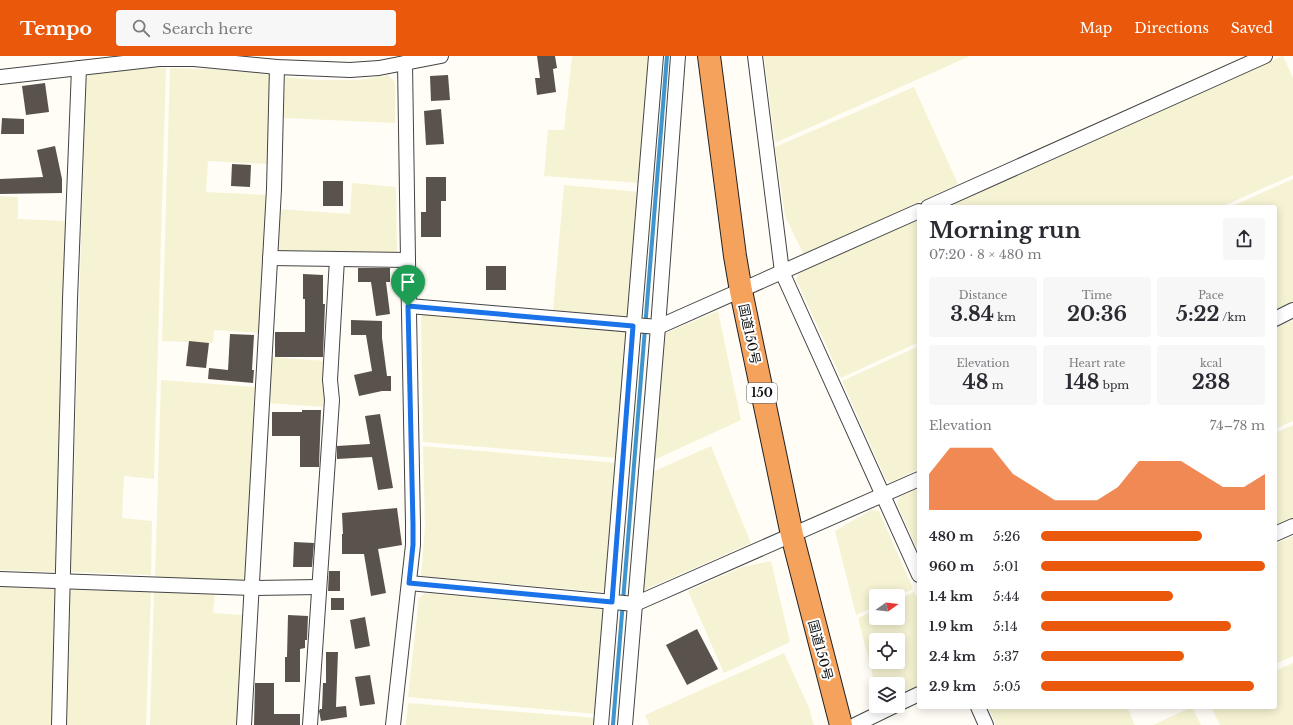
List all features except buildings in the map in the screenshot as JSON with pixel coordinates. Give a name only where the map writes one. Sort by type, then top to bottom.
[{"type":"highway","name":"国道150号","points":[[709,56],[735,256],[741,291],[792,536],[841,725]]},
{"type":"street","points":[[0,77],[159,59],[194,58],[350,70],[378,68],[403,61],[440,56]]},
{"type":"street","points":[[601,725],[656,56]]},
{"type":"street","points":[[625,725],[658,327],[678,56]]},
{"type":"street","points":[[755,56],[782,272],[917,571]]},
{"type":"street","points":[[932,205],[1265,56]]},
{"type":"street","points":[[394,725],[413,545],[403,61]]},
{"type":"street","points":[[244,725],[274,189],[272,63]]},
{"type":"street","points":[[59,725],[70,299],[79,68]]},
{"type":"street","points":[[652,101],[675,103]]},
{"type":"street","points":[[408,306],[658,327],[917,212]]},
{"type":"street","points":[[270,258],[408,260]]},
{"type":"street","points":[[310,725],[332,400],[330,380],[337,259]]},
{"type":"street","points":[[1277,317],[1293,310]]},
{"type":"street","points":[[409,583],[635,604],[917,480]]},
{"type":"street","points":[[1277,533],[1293,526]]},
{"type":"street","points":[[0,579],[252,588],[319,587]]},
{"type":"street","points":[[905,701],[917,695]]},
{"type":"street","points":[[979,709],[986,725]]},
{"type":"street","points":[[855,725],[880,713]]},
{"type":"shaded area","points":[[572,56],[649,56],[640,183],[544,176],[548,130],[564,130]]},
{"type":"shaded area","points":[[764,56],[970,56],[775,143]]},
{"type":"shaded area","points":[[1282,56],[1293,78],[1293,175],[1226,205],[949,205]]},
{"type":"shaded area","points":[[155,67],[166,68],[154,479],[124,476],[122,518],[152,521],[151,575],[71,572],[86,79],[89,75]]},
{"type":"shaded area","points":[[170,68],[253,72],[273,76],[268,164],[208,161],[206,192],[266,195],[259,333],[214,330],[213,343],[162,341]]},
{"type":"shaded area","points":[[388,75],[395,82],[395,123],[283,118],[285,77],[317,80],[359,80]]},
{"type":"shaded area","points":[[914,87],[958,184],[804,255],[785,216],[775,147]]},
{"type":"shaded area","points":[[1293,179],[1293,302],[1277,309],[1277,205],[1234,205]]},
{"type":"shaded area","points":[[352,183],[396,187],[397,254],[280,253],[276,250],[279,209],[350,214]]},
{"type":"shaded area","points":[[564,185],[640,192],[631,313],[626,318],[553,310]]},
{"type":"shaded area","points":[[0,196],[18,197],[18,219],[69,221],[58,572],[0,570]]},
{"type":"shaded area","points":[[917,220],[917,343],[841,378],[796,279],[799,273]]},
{"type":"shaded area","points":[[718,311],[741,420],[652,461],[661,335]]},
{"type":"shaded area","points":[[423,313],[625,330],[629,334],[617,458],[423,442],[421,317]]},
{"type":"shaded area","points":[[1293,320],[1293,421],[1277,428],[1277,327]]},
{"type":"shaded area","points":[[917,347],[917,470],[891,482],[886,480],[842,381]]},
{"type":"shaded area","points":[[270,357],[326,361],[325,407],[267,403]]},
{"type":"shaded area","points":[[161,380],[255,387],[246,576],[242,580],[155,578]]},
{"type":"shaded area","points":[[1293,425],[1293,521],[1277,528],[1277,432]]},
{"type":"shaded area","points":[[423,446],[617,463],[607,590],[603,592],[421,576],[425,527]]},
{"type":"shaded area","points":[[711,446],[751,543],[640,592],[650,473]]},
{"type":"shaded area","points":[[917,489],[917,549],[897,504],[899,497]]},
{"type":"shaded area","points":[[871,510],[879,511],[913,589],[905,593],[905,589],[869,589],[869,609],[856,615],[835,531]]},
{"type":"shaded area","points":[[1293,536],[1293,656],[1277,663],[1277,543]]},
{"type":"shaded area","points":[[771,561],[790,642],[724,673],[688,591],[742,567]]},
{"type":"shaded area","points":[[0,586],[54,587],[59,592],[54,725],[0,725]]},
{"type":"shaded area","points":[[73,587],[151,590],[146,725],[64,725],[68,593]]},
{"type":"shaded area","points":[[154,591],[215,594],[213,613],[243,615],[237,725],[150,725]]},
{"type":"shaded area","points":[[914,592],[917,598],[917,688],[905,693],[905,677],[873,677],[871,669],[905,669],[905,633],[869,633],[869,661],[858,618],[869,613],[869,625],[905,625],[905,596]]},
{"type":"shaded area","points":[[425,593],[601,609],[605,612],[596,714],[408,697],[419,598]]},
{"type":"shaded area","points":[[784,653],[809,708],[814,725],[649,725],[645,715]]},
{"type":"shaded area","points":[[1293,663],[1293,725],[1220,725],[1212,709],[1277,709],[1277,670]]},
{"type":"shaded area","points":[[408,703],[596,718],[595,725],[406,725]]},
{"type":"shaded area","points":[[989,709],[1128,709],[1135,725],[996,725]]},
{"type":"shaded area","points":[[1188,709],[1193,709],[1201,725],[1153,725]]},
{"type":"waterway","points":[[613,725],[667,56]]},
{"type":"route","points":[[408,306],[633,326],[612,602],[409,583],[413,545],[413,524],[408,306]]}]
